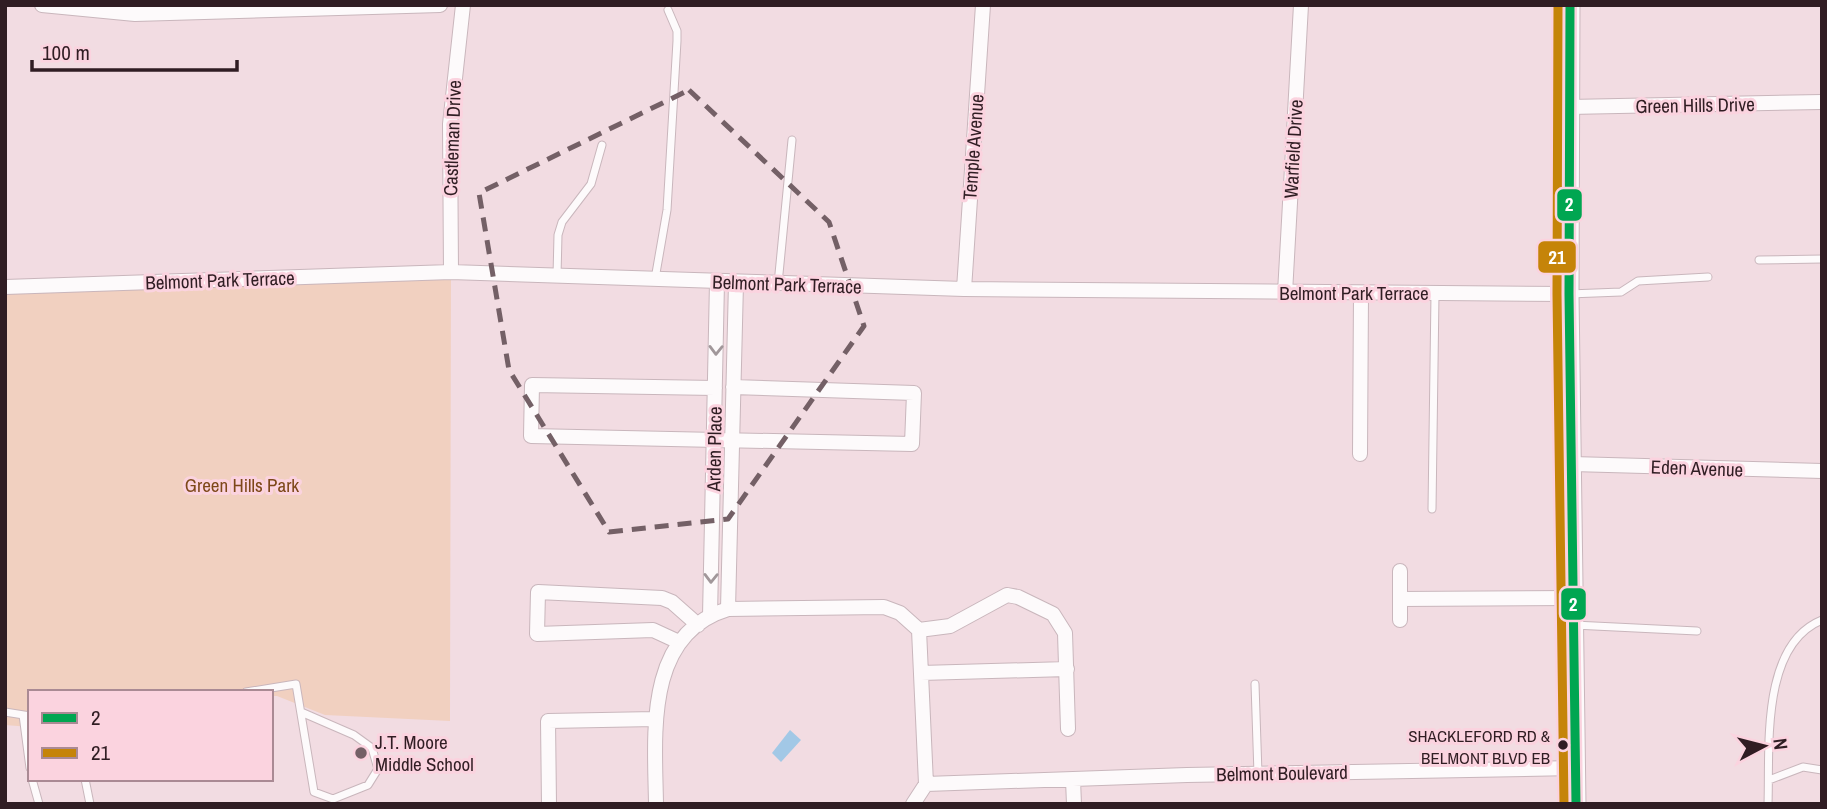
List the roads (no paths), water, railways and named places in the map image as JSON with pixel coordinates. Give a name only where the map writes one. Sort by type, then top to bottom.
[{"type":"street","points":[[42,5],[135,14],[440,5]]},
{"type":"street","name":"Castleman Drive","points":[[451,272],[450,124],[463,5]]},
{"type":"street","name":"Temple Avenue","points":[[964,289],[983,5]]},
{"type":"street","name":"Warfield Drive","points":[[1285,293],[1301,5]]},
{"type":"street","points":[[1570,5],[1569,294],[1576,804]]},
{"type":"street","name":"Green Hills Drive","points":[[1569,107],[1822,102]]},
{"type":"street","name":"Belmont Park Terrace","points":[[5,287],[451,272],[964,289],[1569,294]]},
{"type":"street","name":"Arden Place","points":[[704,621],[714,439],[717,282]]},
{"type":"street","name":"Arden Place","points":[[729,609],[736,283]]},
{"type":"street","points":[[1360,454],[1361,294]]},
{"type":"street","points":[[715,388],[532,385],[531,436],[912,444],[914,393],[733,387]]},
{"type":"street","name":"Eden Avenue","points":[[1572,464],[1822,471]]},
{"type":"street","points":[[1400,571],[1400,620]]},
{"type":"street","points":[[679,642],[653,630],[537,634],[538,592],[662,598],[704,621]]},
{"type":"street","points":[[919,630],[950,626],[1001,596],[1012,595],[1059,620],[1065,633],[1068,729]]},
{"type":"street","points":[[1400,599],[1574,598]]},
{"type":"street","points":[[656,804],[655,719],[661,682],[679,642],[704,621],[729,609],[884,607],[900,613],[919,630],[926,784],[914,804]]},
{"type":"street","points":[[921,673],[1067,669]]},
{"type":"street","points":[[549,804],[548,721],[655,719]]},
{"type":"street","name":"Belmont Boulevard","points":[[926,784],[1575,768]]},
{"type":"street","points":[[1073,780],[1074,804]]},
{"type":"lane","points":[[655,279],[667,210],[677,41],[668,10]]},
{"type":"lane","points":[[778,284],[792,140]]},
{"type":"lane","points":[[557,277],[558,235],[562,222],[591,184],[603,145]]},
{"type":"lane","points":[[1759,260],[1822,259]]},
{"type":"lane","points":[[1569,294],[1621,292],[1638,282],[1708,277]]},
{"type":"lane","points":[[1433,509],[1435,293]]},
{"type":"lane","points":[[1768,804],[1772,689],[1783,661],[1808,625],[1822,620]]},
{"type":"lane","points":[[1573,625],[1697,631]]},
{"type":"lane","points":[[258,690],[296,684],[314,792],[333,799],[368,785],[378,769],[372,748],[354,735],[302,712]]},
{"type":"lane","points":[[1255,684],[1258,774]]},
{"type":"lane","points":[[5,712],[27,716]]},
{"type":"lane","points":[[1769,780],[1803,767],[1822,770]]},
{"type":"lane","points":[[33,781],[39,804]]},
{"type":"lane","points":[[85,781],[90,804]]},
{"type":"water","points":[[790,730],[801,740],[781,762],[772,753]]},
{"type":"place","name":"SHACKLEFORD RD & BELMONT BLVD EB","points":[[1563,745]]},
{"type":"place","name":"J.T. Moore Middle School","points":[[361,753]]},
{"type":"park label","name":"Green Hills Park","points":[[242,485]]}]
